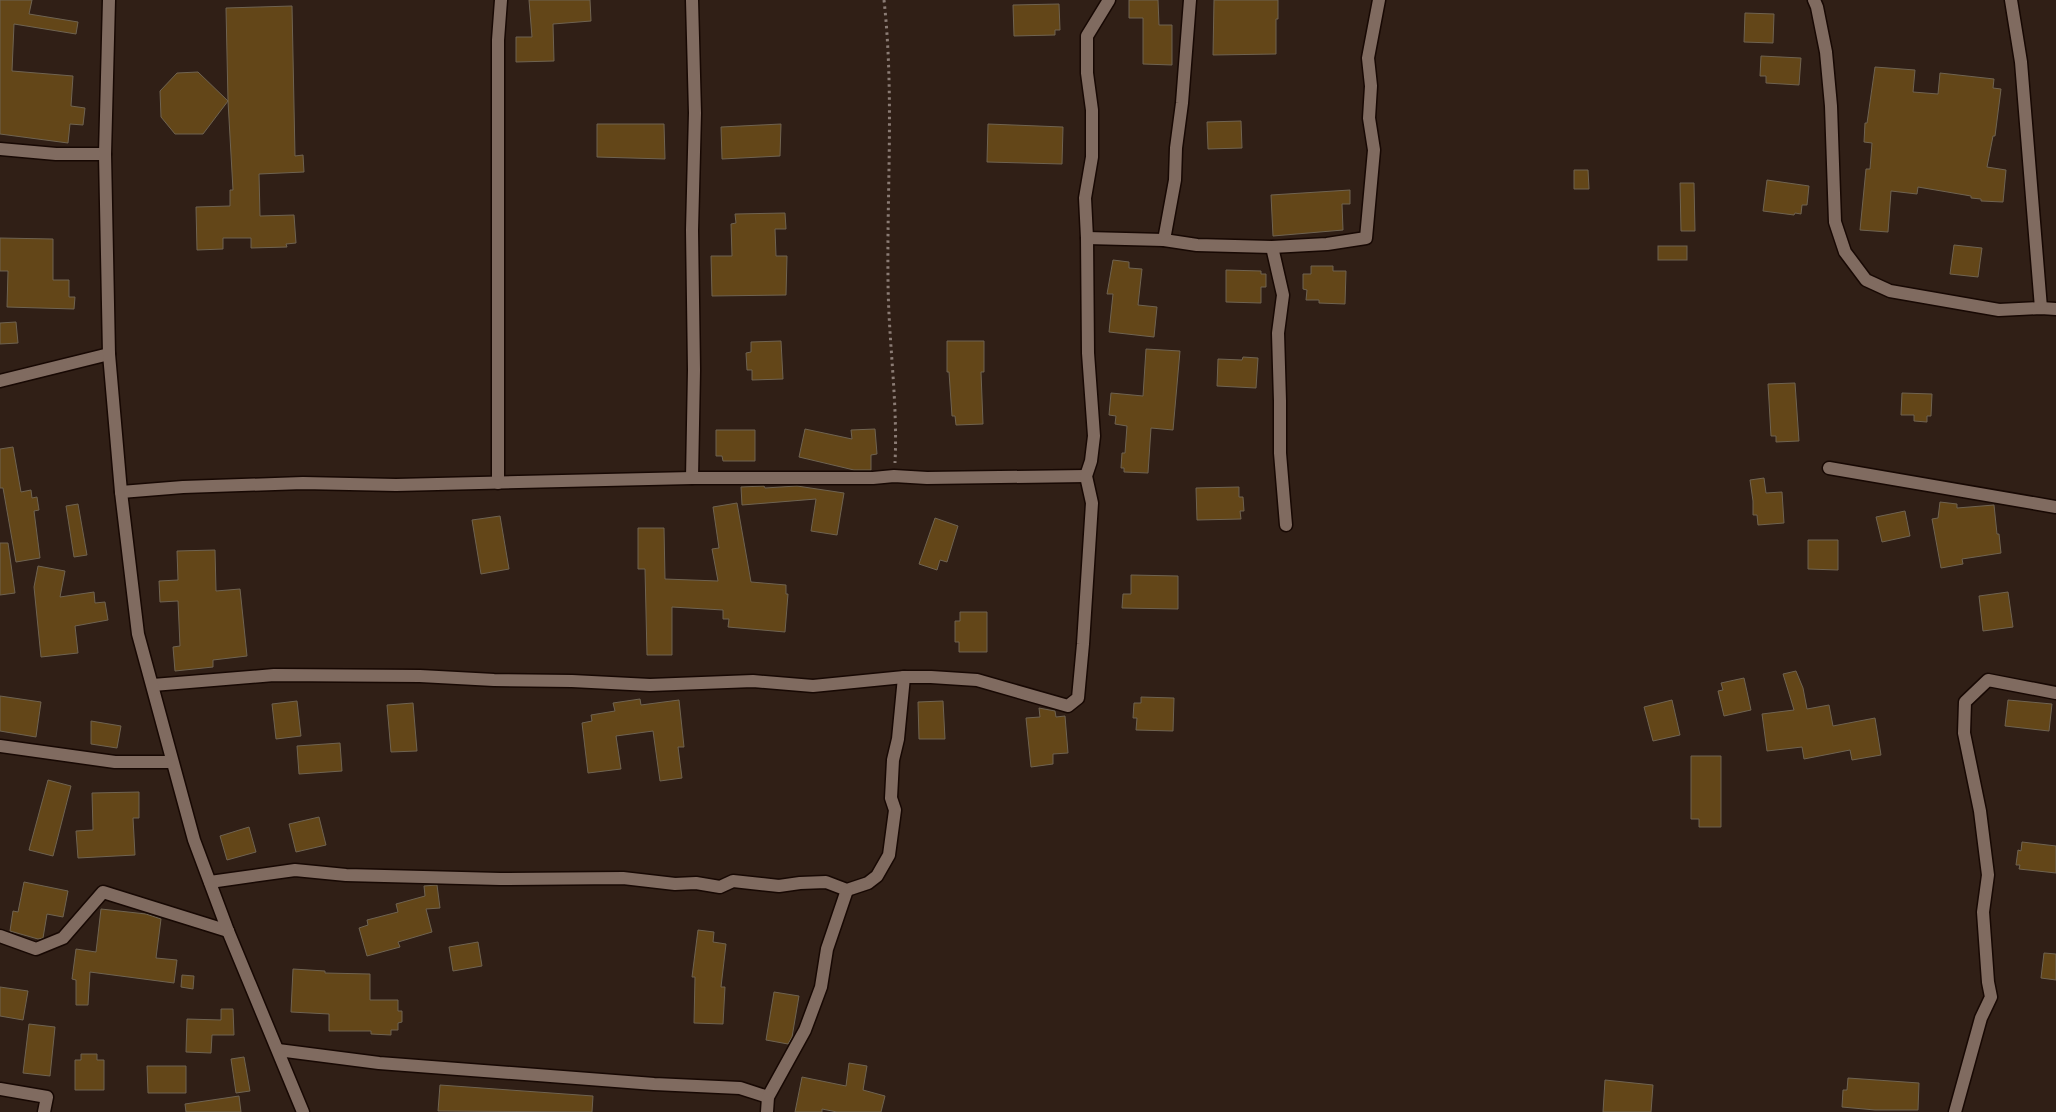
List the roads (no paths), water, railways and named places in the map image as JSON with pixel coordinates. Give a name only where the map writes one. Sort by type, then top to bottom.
[{"type":"street","points":[[109,0],[105,154],[109,354],[121,492],[138,634],[194,840],[228,931],[278,1050],[300,1111]]},
{"type":"street","points":[[498,483],[498,40],[501,0]]},
{"type":"street","points":[[692,0],[695,113],[692,230],[694,370],[692,478]]},
{"type":"street","points":[[153,685],[274,675],[572,680],[650,685],[753,681],[812,686],[904,677],[977,680],[1068,706],[1078,698],[1084,644],[1092,504],[1086,476],[1091,461],[1094,436],[1088,353],[1085,198],[1092,157],[1092,110],[1087,73],[1087,36],[1109,0]]},
{"type":"street","points":[[1164,240],[1175,180],[1176,148],[1182,104],[1190,0]]},
{"type":"street","points":[[1087,238],[1164,240],[1197,245],[1272,247],[1328,244],[1366,238],[1374,150],[1369,118],[1371,86],[1368,58],[1379,0]]},
{"type":"street","points":[[1814,0],[1826,52],[1831,106],[1835,222],[1845,252],[1866,280],[1890,292],[1999,310],[2056,309]]},
{"type":"street","points":[[2011,0],[2021,62],[2041,308]]},
{"type":"street","points":[[0,149],[56,154],[105,154]]},
{"type":"street","points":[[1272,247],[1283,295],[1278,333],[1280,453],[1286,525]]},
{"type":"street","points":[[0,381],[109,354]]},
{"type":"street","points":[[1829,468],[2056,507]]},
{"type":"street","points":[[121,492],[303,483],[396,485],[692,478],[1086,476]]},
{"type":"street","points":[[210,882],[295,870],[346,875],[500,879],[623,878],[674,884],[696,883],[720,887],[733,881],[779,886],[826,882],[847,890],[868,883],[878,876],[889,855],[895,810],[891,798],[893,760],[898,739],[904,677]]},
{"type":"street","points":[[1955,1112],[1981,1018],[1991,997],[1983,912],[1988,875],[1980,811],[1964,733],[1965,702],[1988,680],[2056,693]]},
{"type":"street","points":[[0,746],[115,762],[172,762]]},
{"type":"street","points":[[767,1112],[768,1097],[805,1030],[821,987],[826,949],[847,890]]},
{"type":"street","points":[[0,936],[36,949],[63,938],[103,892],[228,931]]},
{"type":"street","points":[[278,1050],[379,1063],[654,1084],[740,1088],[768,1097]]},
{"type":"street","points":[[0,1089],[46,1097],[44,1112]]}]
